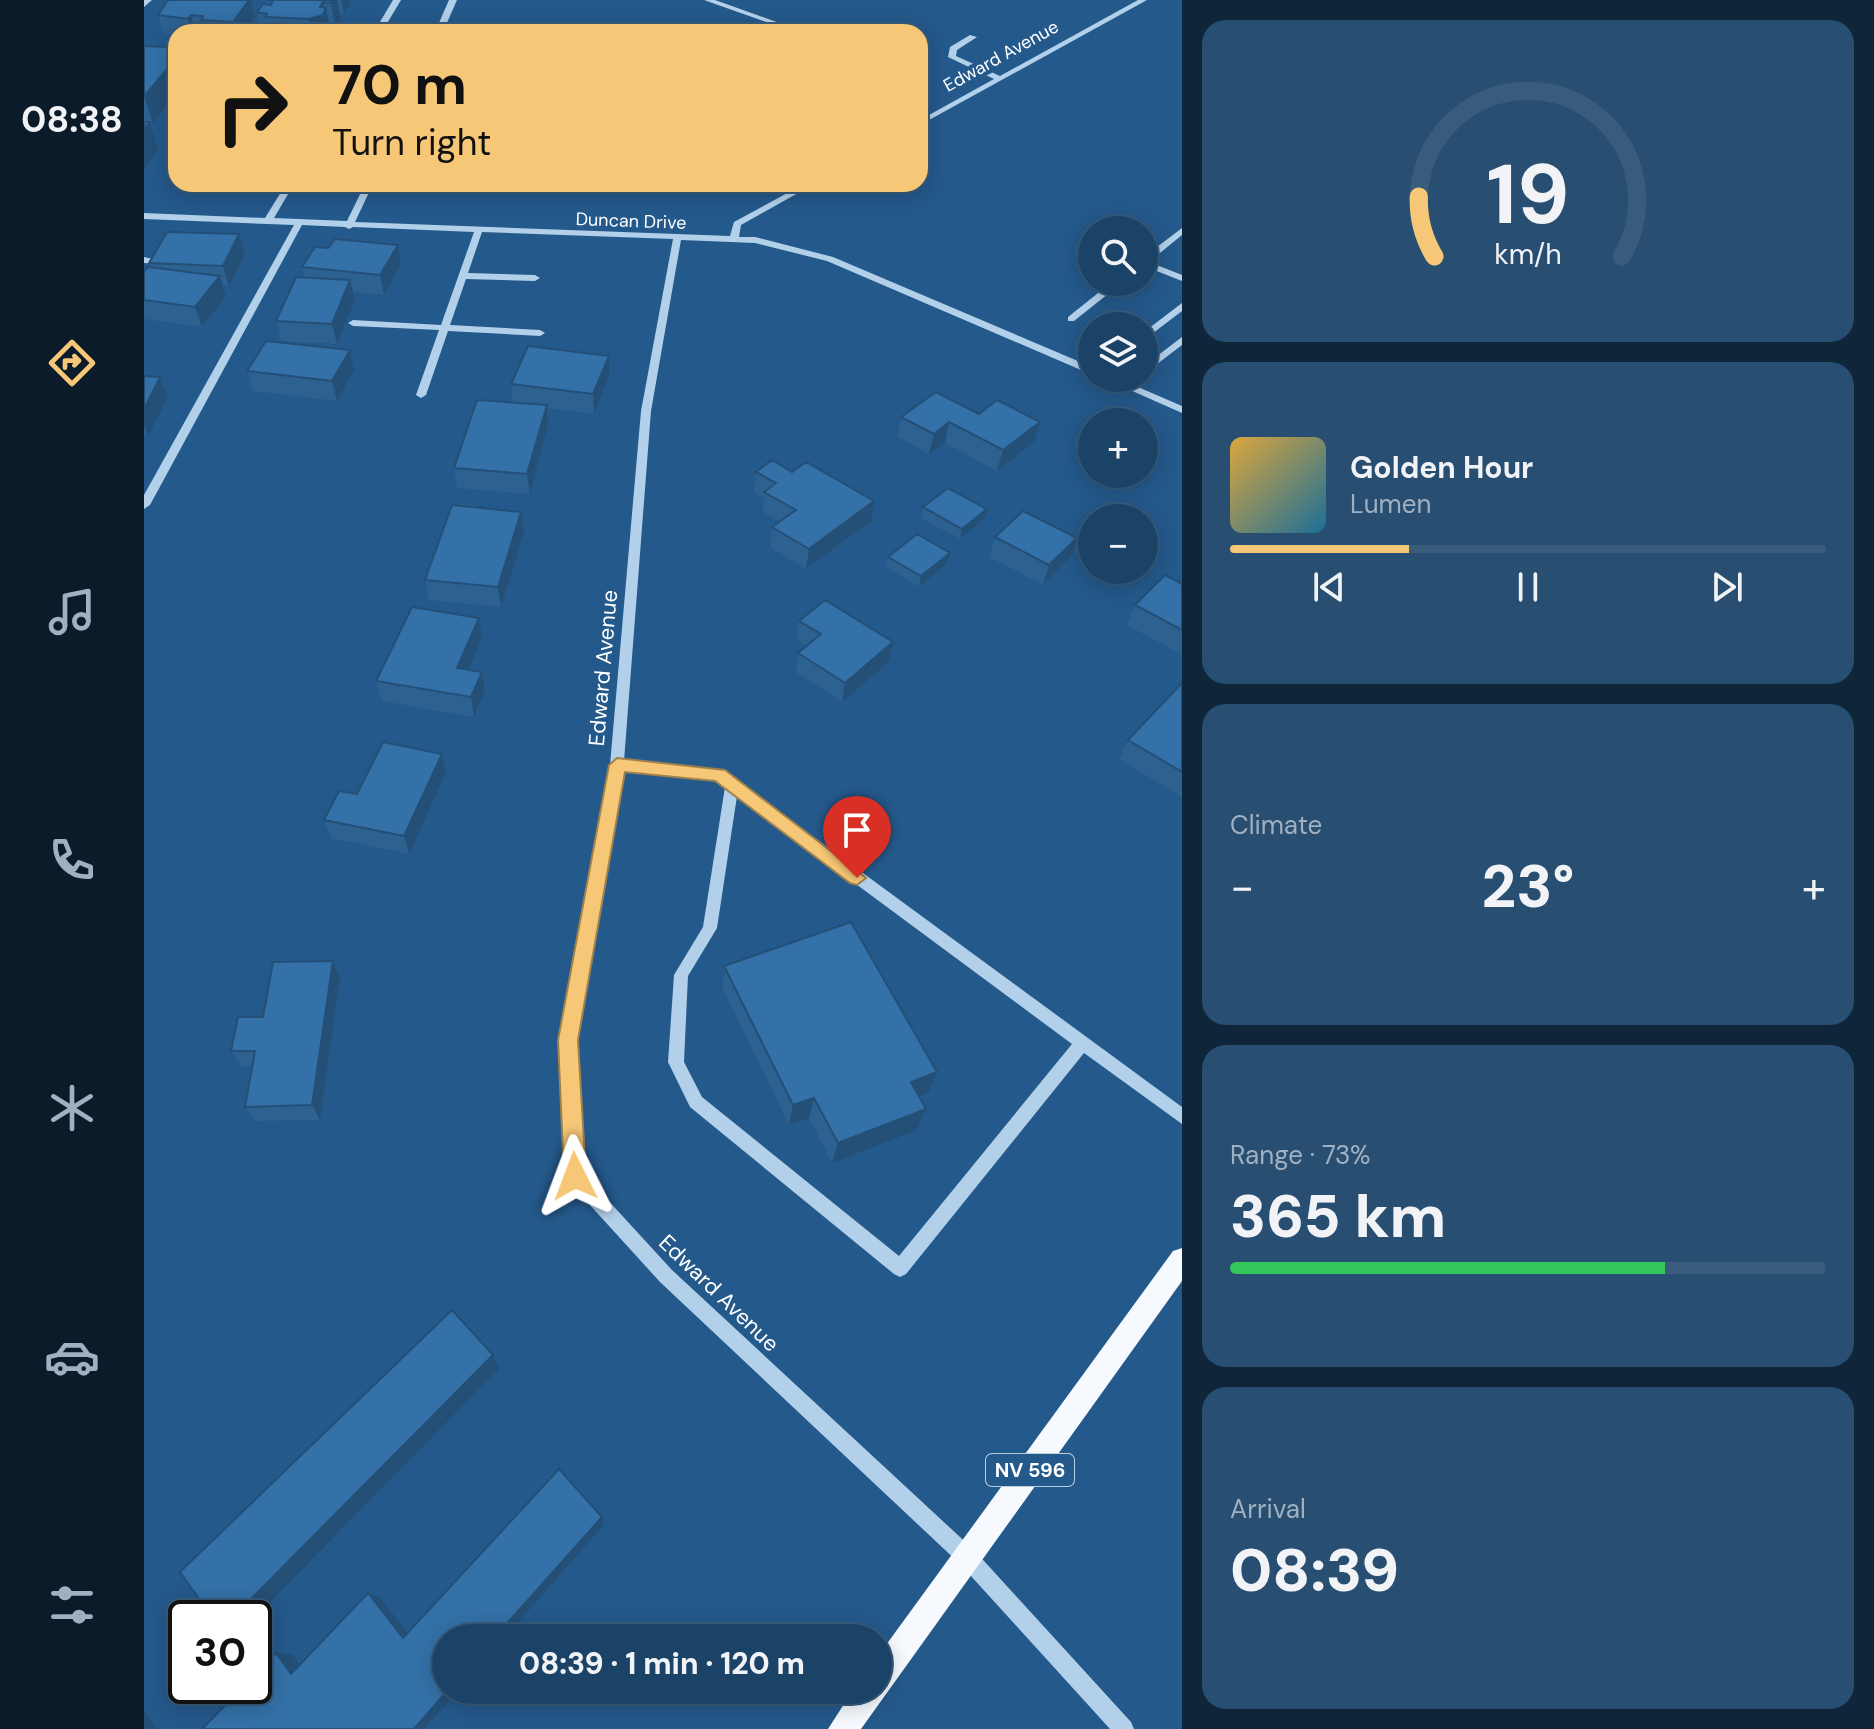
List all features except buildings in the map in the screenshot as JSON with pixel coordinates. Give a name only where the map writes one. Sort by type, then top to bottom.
[{"type":"main road","name":"NV 596","points":[[892,1661],[1182,1260]]},
{"type":"main road","points":[[843,1729],[861,1704]]},
{"type":"street","points":[[144,5],[148,0]]},
{"type":"street","points":[[383,24],[397,0]]},
{"type":"street","points":[[442,24],[453,0]]},
{"type":"street","points":[[708,0],[778,24]]},
{"type":"street","name":"Edward Avenue","points":[[928,119],[1143,0]]},
{"type":"street","points":[[973,37],[953,49],[952,57],[1000,79]]},
{"type":"street","points":[[267,222],[285,192]]},
{"type":"street","points":[[349,226],[365,192]]},
{"type":"street","points":[[734,239],[737,224],[795,192]]},
{"type":"street","name":"Duncan Drive","points":[[144,216],[677,240],[755,240],[830,259],[1078,365]]},
{"type":"street","points":[[144,505],[299,223]]},
{"type":"street","points":[[1158,251],[1182,231]]},
{"type":"street","points":[[421,395],[478,232]]},
{"type":"street","name":"Edward Avenue","points":[[677,240],[646,411],[617,765],[568,1040],[575,1176],[666,1276],[967,1557],[1124,1729]]},
{"type":"street","points":[[144,260],[157,261]]},
{"type":"street","points":[[1158,268],[1182,278]]},
{"type":"street","points":[[463,276],[535,278]]},
{"type":"street","points":[[1071,319],[1100,296]]},
{"type":"street","points":[[1158,326],[1182,306]]},
{"type":"street","points":[[353,323],[540,333]]},
{"type":"street","points":[[1158,360],[1182,340]]},
{"type":"street","points":[[1149,392],[1182,410]]},
{"type":"street","points":[[617,765],[719,775],[1182,1116]]},
{"type":"street","points":[[732,785],[710,928],[681,975],[676,1062],[696,1102],[900,1268],[1082,1044]]},
{"type":"route","points":[[575,1176],[568,1040],[617,765],[719,775],[857,878]]}]
